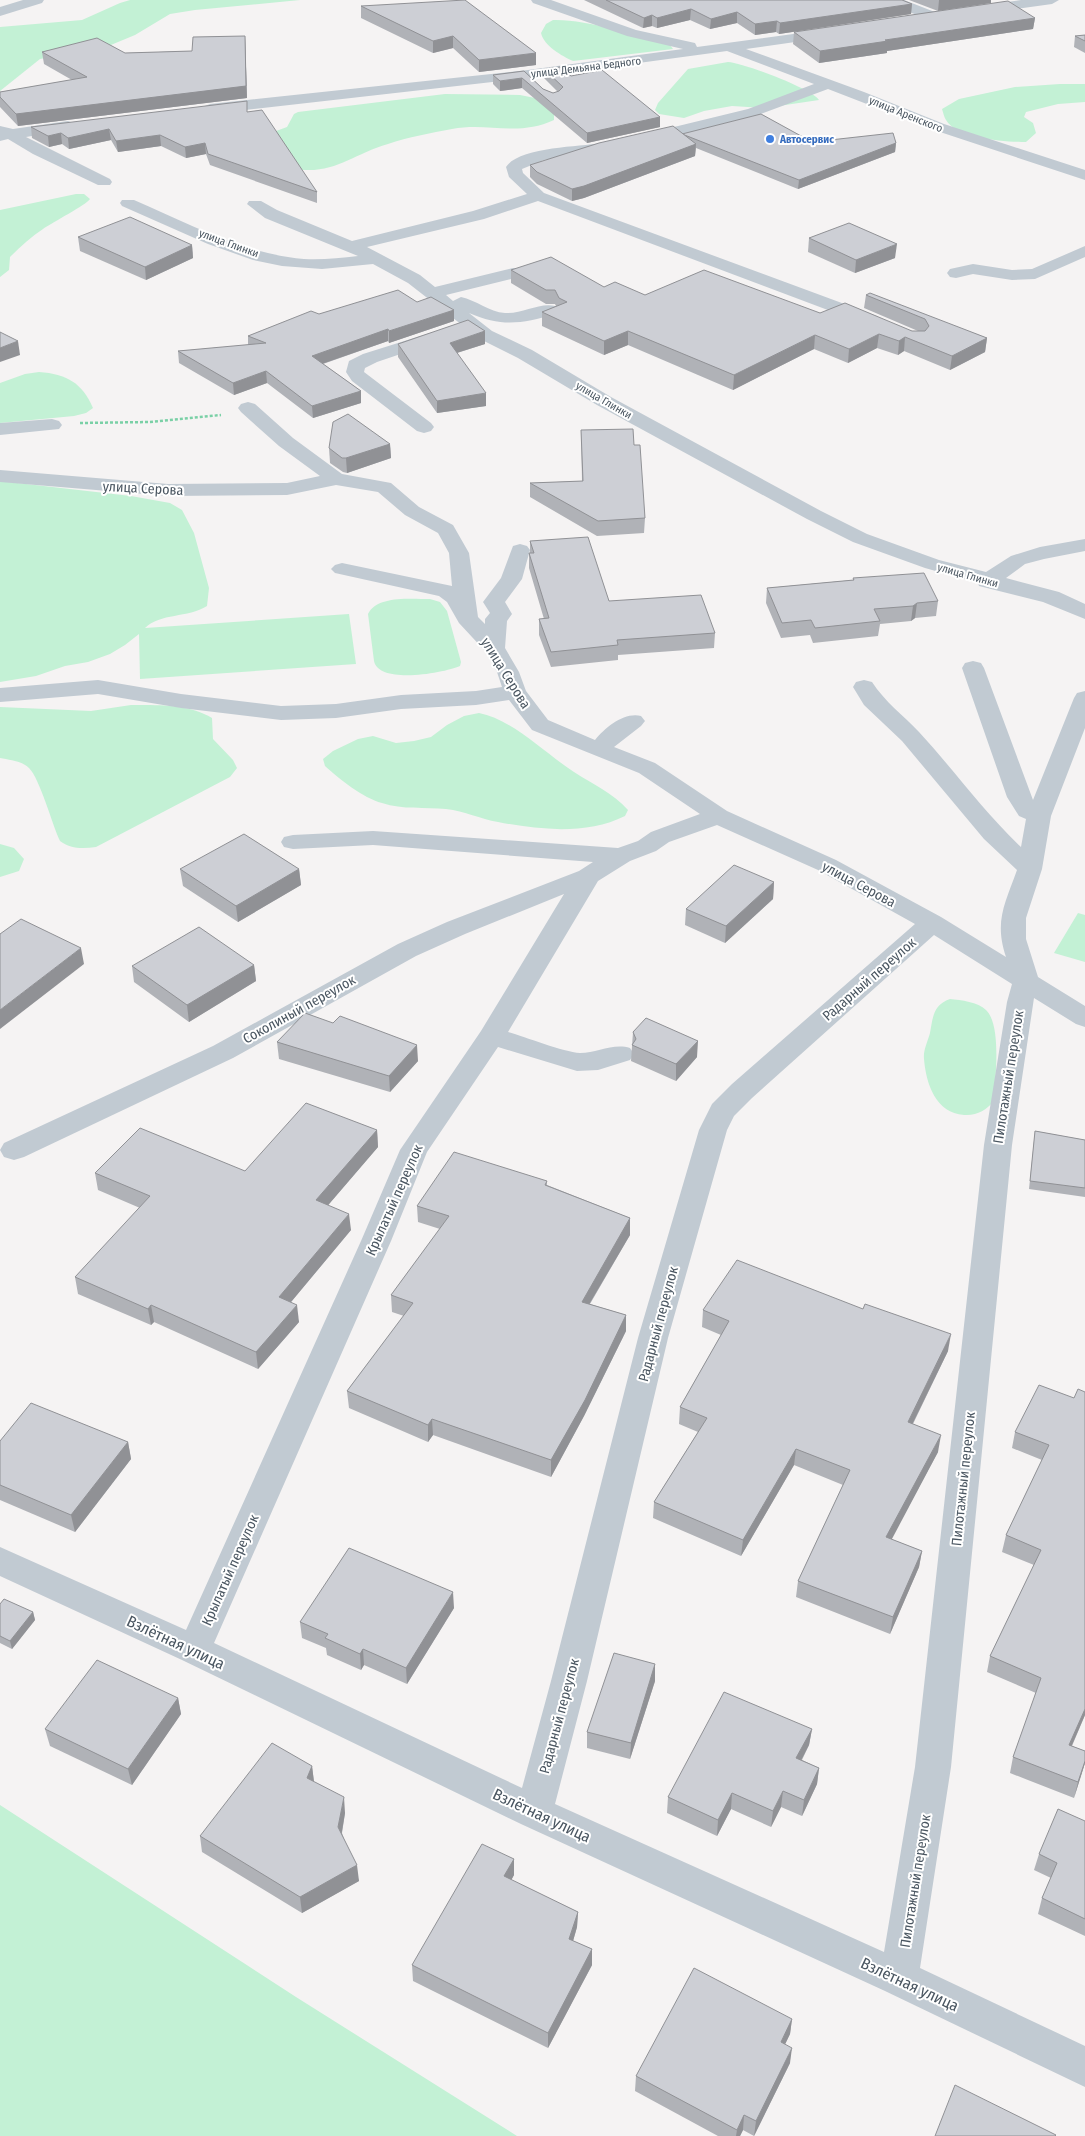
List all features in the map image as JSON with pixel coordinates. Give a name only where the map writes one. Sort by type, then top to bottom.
[{"type":"street","points":[[0,12],[37,0]]},
{"type":"street","points":[[538,0],[624,31],[691,46],[703,51]]},
{"type":"street","points":[[891,0],[935,17]]},
{"type":"street","points":[[906,21],[1052,0]]},
{"type":"street","name":"улица Демьяна Бедного","points":[[198,111],[528,74],[728,48],[846,30]]},
{"type":"street","name":"улица Аренского","points":[[728,48],[859,95],[971,139],[1084,174]]},
{"type":"street","points":[[578,80],[747,54]]},
{"type":"street","points":[[528,74],[540,85]]},
{"type":"street","points":[[827,84],[753,112],[652,137],[520,162],[514,167],[515,174],[538,196],[884,325]]},
{"type":"street","points":[[4,132],[84,124]]},
{"type":"street","points":[[4,132],[104,182]]},
{"type":"street","points":[[351,246],[478,215],[538,196]]},
{"type":"street","name":"улица Глинки","points":[[128,203],[238,249],[273,258],[302,264],[340,264],[376,258],[436,292],[470,324],[486,335],[525,354],[604,401],[852,534],[932,564],[987,581],[1051,597],[1085,612]]},
{"type":"street","points":[[255,204],[271,214],[376,258]]},
{"type":"street","points":[[956,273],[972,269],[1026,276],[1035,274],[1085,251]]},
{"type":"street","points":[[436,292],[513,273]]},
{"type":"street","points":[[436,292],[498,319],[515,318],[549,310]]},
{"type":"street","points":[[424,428],[359,377],[355,372],[356,365],[370,358],[470,324]]},
{"type":"street","points":[[248,408],[286,442],[336,479]]},
{"type":"street","points":[[0,428],[52,425]]},
{"type":"street","name":"улица Серова","points":[[0,476],[168,490],[287,489],[336,479],[384,488],[412,511],[446,529],[459,553],[467,618],[494,648],[508,672],[515,692],[540,725],[647,768],[718,816],[827,865],[932,923],[1085,1018]]},
{"type":"street","points":[[987,581],[1018,560],[1040,553],[1085,546]]},
{"type":"street","points":[[494,648],[496,619],[501,614],[494,602],[511,579],[520,550]]},
{"type":"street","points":[[342,569],[446,592],[455,598],[467,618]]},
{"type":"street","points":[[973,668],[1019,798],[1028,811],[1039,816]]},
{"type":"street","points":[[0,695],[98,687],[191,702],[282,713],[336,711],[401,702],[476,698],[515,692]]},
{"type":"street","points":[[864,687],[872,700],[910,736],[993,834],[1030,869]]},
{"type":"street","points":[[1026,980],[1013,939],[1013,918],[1030,869],[1039,816],[1083,709]]},
{"type":"street","points":[[599,750],[608,739],[633,721]]},
{"type":"street","name":"Крылатый переулок","points":[[194,1650],[368,1259],[414,1150],[492,1036],[588,876],[621,856],[647,846],[660,837],[718,816]]},
{"type":"street","points":[[293,842],[394,839],[544,852],[621,856]]},
{"type":"street","name":"Соколиный переулок","points":[[14,1150],[223,1052],[407,950],[456,928],[588,876]]},
{"type":"street","name":"Радарный переулок","points":[[534,1812],[569,1681],[653,1338],[713,1130],[722,1111],[742,1091],[932,923]]},
{"type":"street","name":"Пилотажный переулок","points":[[900,1978],[933,1767],[998,1145],[1020,1002],[1026,980]]},
{"type":"street","points":[[492,1036],[577,1062],[598,1061],[620,1054]]},
{"type":"street","name":"Взлётная улица","points":[[0,1561],[194,1650],[534,1812],[900,1978],[1085,2067]]},
{"type":"path","points":[[52,425],[177,420],[214,416],[248,408]]},
{"type":"green space","points":[[130,0],[300,0],[170,14],[135,35],[106,47],[40,59],[0,91],[0,27],[82,20]]},
{"type":"green space","points":[[553,20],[581,22],[612,29],[670,45],[673,49],[573,61],[554,50],[543,38],[541,33],[546,24]]},
{"type":"green space","points":[[728,62],[777,77],[814,95],[819,100],[765,108],[732,106],[704,111],[684,118],[659,114],[655,110],[658,103],[688,69]]},
{"type":"green space","points":[[1085,84],[1085,102],[1058,104],[1026,112],[1024,117],[1033,123],[1036,133],[1026,142],[983,138],[960,131],[946,120],[942,109],[959,99],[1015,87]]},
{"type":"green space","points":[[445,94],[520,95],[535,98],[554,114],[554,120],[528,128],[465,127],[403,139],[341,164],[318,170],[290,168],[268,134],[287,127],[294,114],[298,112]]},
{"type":"green space","points":[[84,194],[90,199],[26,242],[10,257],[9,270],[0,277],[0,210]]},
{"type":"green space","points":[[39,372],[58,375],[72,381],[84,392],[93,408],[86,413],[74,416],[0,423],[0,383],[25,374]]},
{"type":"green space","points":[[0,481],[131,496],[170,503],[182,510],[194,533],[209,588],[207,606],[199,610],[158,620],[145,628],[349,614],[356,664],[140,679],[139,634],[110,654],[88,662],[65,666],[36,676],[0,682]]},
{"type":"green space","points":[[396,599],[430,599],[440,602],[447,611],[461,662],[460,666],[441,672],[413,675],[387,673],[378,668],[374,661],[368,614],[373,608],[387,601]]},
{"type":"green space","points":[[131,705],[162,705],[183,708],[203,713],[212,718],[213,739],[233,760],[237,768],[230,777],[96,847],[68,846],[60,841],[42,791],[29,768],[19,762],[0,758],[0,707],[91,711]]},
{"type":"green space","points":[[479,713],[504,722],[563,765],[610,794],[628,810],[625,816],[595,826],[546,829],[498,822],[453,810],[398,807],[375,801],[359,793],[325,766],[323,759],[333,751],[358,739],[373,736],[396,743],[414,741],[431,737],[447,725],[464,716]]},
{"type":"green space","points":[[0,844],[14,848],[24,859],[19,871],[0,877]]},
{"type":"green space","points":[[1078,913],[1085,915],[1085,962],[1054,953]]},
{"type":"green space","points":[[950,999],[969,1002],[983,1007],[991,1017],[994,1028],[996,1067],[994,1101],[984,1110],[973,1114],[964,1115],[946,1109],[934,1096],[925,1069],[924,1052],[935,1012],[940,1005]]},
{"type":"green space","points":[[0,1805],[296,1997],[517,2136],[0,2136]]},
{"type":"building","points":[[465,0],[536,53],[479,60],[453,36],[433,41],[361,6]]},
{"type":"building","points":[[606,0],[902,0],[912,4],[780,23],[777,21],[755,24],[737,12],[711,19],[691,9],[657,18],[652,15],[644,18]]},
{"type":"building","points":[[1008,1],[1035,18],[820,51],[794,32]]},
{"type":"building","points":[[1085,35],[1085,41],[1075,36]]},
{"type":"building","points":[[245,36],[246,86],[16,114],[0,97],[0,92],[87,77],[42,52],[97,38],[125,53],[192,51],[193,37]]},
{"type":"building","points":[[560,67],[571,76],[602,70],[660,117],[587,133],[522,78],[500,81],[493,75],[524,71],[543,89],[553,93],[563,87],[544,69]]},
{"type":"building","points":[[247,101],[247,112],[262,110],[317,192],[208,154],[205,143],[185,147],[160,135],[116,141],[109,129],[68,138],[61,133],[48,136],[31,127]]},
{"type":"building","points":[[761,114],[812,142],[893,133],[896,143],[799,180],[682,134]]},
{"type":"building","points":[[673,126],[696,144],[584,186],[572,189],[537,172],[530,165],[599,143]]},
{"type":"building","points":[[130,217],[192,245],[145,267],[78,237]]},
{"type":"building","points":[[849,223],[897,244],[856,260],[809,238]]},
{"type":"building","points":[[551,257],[604,287],[615,282],[645,295],[704,270],[820,313],[845,303],[912,331],[925,331],[929,326],[925,319],[866,295],[870,293],[987,338],[952,356],[905,337],[899,341],[879,334],[849,349],[815,335],[734,375],[628,331],[604,341],[542,312],[567,302],[559,298],[555,290],[546,290],[511,270]]},
{"type":"building","points":[[398,290],[417,302],[431,297],[454,310],[389,331],[388,329],[312,356],[361,391],[312,406],[266,371],[233,383],[178,351],[266,343],[248,336],[311,311],[319,314]]},
{"type":"building","points":[[468,320],[485,331],[450,343],[486,393],[437,401],[398,344]]},
{"type":"building","points":[[0,332],[18,341],[0,348]]},
{"type":"building","points":[[348,414],[390,444],[342,458],[329,448],[333,422]]},
{"type":"building","points":[[633,429],[634,445],[640,445],[645,518],[598,521],[530,483],[583,481],[581,430]]},
{"type":"building","points":[[588,537],[609,601],[701,595],[715,633],[617,640],[618,645],[551,652],[539,619],[549,618],[529,553],[534,553],[530,541]]},
{"type":"building","points":[[924,573],[938,601],[917,603],[913,606],[874,609],[880,621],[815,628],[811,620],[782,623],[767,588],[854,580],[853,578]]},
{"type":"building","points":[[244,834],[299,869],[236,906],[180,869]]},
{"type":"building","points":[[734,865],[774,882],[726,926],[686,909]]},
{"type":"building","points":[[21,919],[81,948],[0,1010],[0,934]]},
{"type":"building","points":[[199,927],[254,965],[187,1005],[132,966]]},
{"type":"building","points":[[305,1013],[333,1023],[340,1016],[417,1045],[389,1076],[277,1042]]},
{"type":"building","points":[[646,1018],[698,1041],[676,1064],[632,1045],[636,1039],[633,1032]]},
{"type":"building","points":[[306,1103],[377,1130],[316,1200],[349,1214],[279,1297],[297,1305],[256,1352],[151,1305],[148,1309],[75,1277],[150,1196],[95,1173],[140,1128],[245,1171]]},
{"type":"building","points":[[1035,1131],[1085,1140],[1085,1188],[1030,1181]]},
{"type":"building","points":[[454,1152],[547,1181],[545,1185],[630,1218],[582,1302],[626,1315],[585,1400],[551,1460],[432,1419],[428,1425],[347,1391],[413,1303],[391,1295],[449,1216],[417,1206]]},
{"type":"building","points":[[737,1260],[863,1309],[865,1304],[951,1334],[908,1422],[941,1435],[886,1537],[922,1551],[893,1617],[798,1581],[850,1470],[796,1449],[743,1540],[654,1502],[707,1418],[680,1407],[729,1321],[703,1310]]},
{"type":"building","points":[[1039,1385],[1074,1398],[1078,1389],[1085,1392],[1085,1709],[1069,1745],[1085,1751],[1085,1761],[1078,1782],[1013,1757],[1041,1678],[990,1656],[1041,1550],[1006,1535],[1049,1445],[1015,1432]]},
{"type":"building","points":[[31,1403],[128,1442],[71,1515],[0,1485],[0,1441]]},
{"type":"building","points":[[349,1548],[453,1592],[406,1668],[363,1649],[360,1654],[325,1638],[328,1634],[300,1622]]},
{"type":"building","points":[[4,1599],[33,1612],[10,1641],[0,1636],[0,1604]]},
{"type":"building","points":[[614,1653],[655,1664],[631,1743],[587,1732]]},
{"type":"building","points":[[97,1660],[178,1698],[128,1769],[45,1729]]},
{"type":"building","points":[[724,1692],[812,1729],[796,1758],[819,1768],[804,1800],[783,1791],[773,1811],[732,1793],[718,1820],[668,1797]]},
{"type":"building","points":[[272,1743],[312,1766],[307,1778],[344,1797],[338,1827],[357,1865],[300,1897],[200,1836]]},
{"type":"building","points":[[1058,1809],[1085,1821],[1085,1919],[1042,1898],[1057,1863],[1039,1854]]},
{"type":"building","points":[[482,1844],[514,1859],[504,1876],[578,1912],[569,1939],[592,1949],[548,2033],[412,1965]]},
{"type":"building","points":[[694,1968],[792,2019],[781,2042],[792,2048],[756,2121],[744,2115],[737,2130],[636,2076]]},
{"type":"building","points":[[955,2085],[1056,2135],[935,2136]]},
{"type":"place","name":"Автосервис","points":[[770,139]]}]
